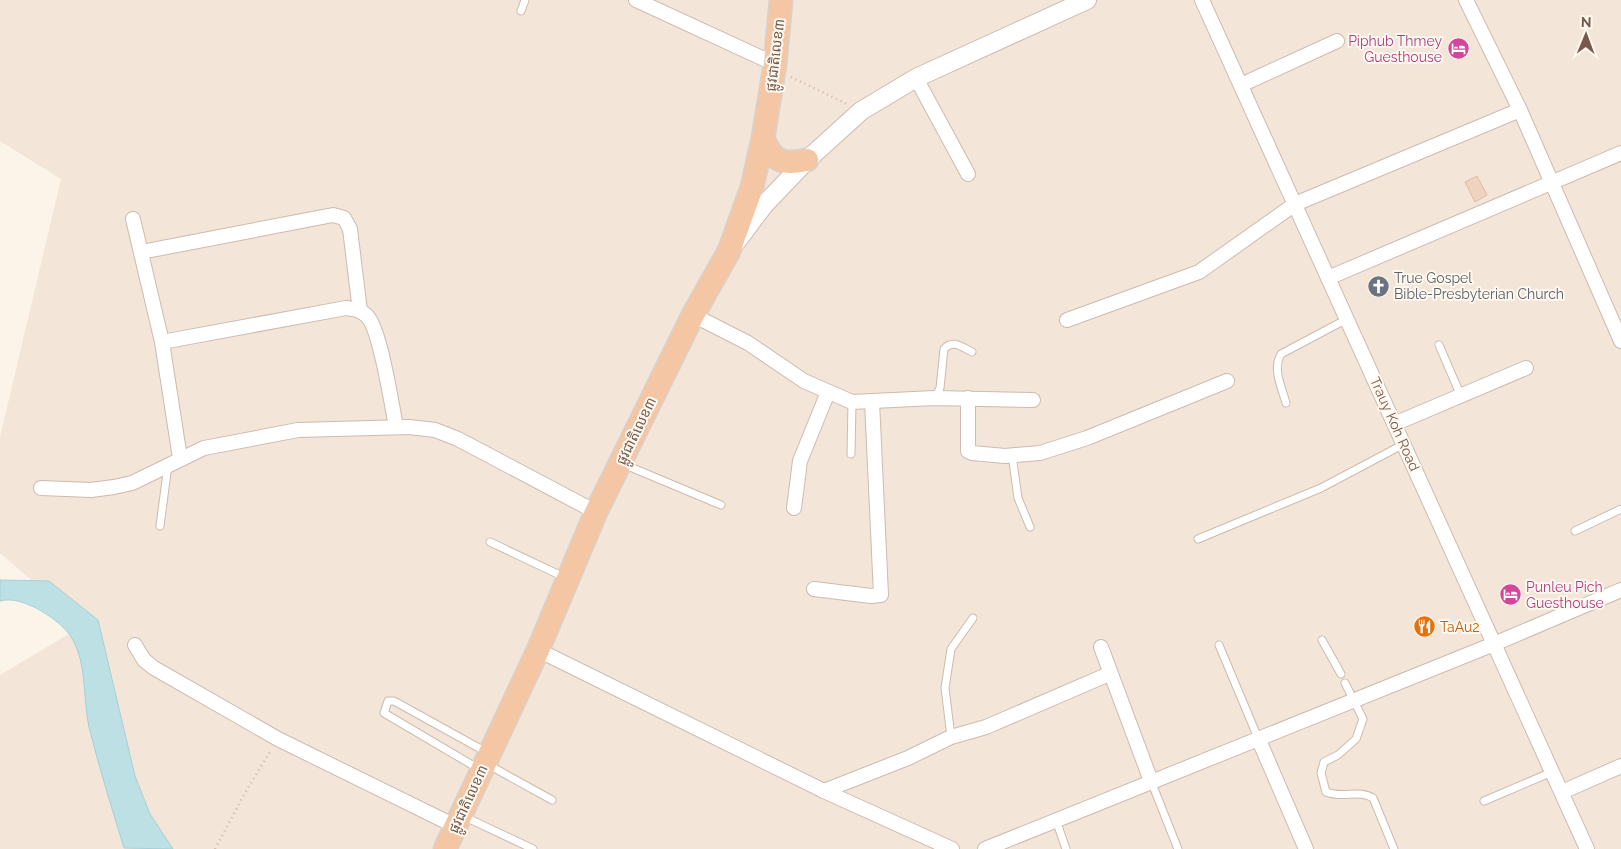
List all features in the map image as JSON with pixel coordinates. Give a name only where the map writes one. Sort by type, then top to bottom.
[{"type":"highway","name":"ផ្លូវជាតិលេខ៣","points":[[445,849],[538,650],[596,512],[692,315],[729,251],[752,188],[763,138],[775,67],[781,0]]},
{"type":"highway","points":[[763,138],[768,152],[779,160],[792,163],[807,160]]},
{"type":"street","points":[[636,0],[775,67]]},
{"type":"street","points":[[729,251],[764,205],[807,160],[861,112],[916,78],[1087,0]]},
{"type":"street","name":"Trauy Koh Road","points":[[1202,0],[1587,849]]},
{"type":"street","points":[[1466,0],[1520,110],[1621,341]]},
{"type":"street","points":[[1241,86],[1337,41]]},
{"type":"street","points":[[916,78],[968,174]]},
{"type":"street","points":[[1067,320],[1199,272],[1295,204],[1520,110]]},
{"type":"street","points":[[1328,278],[1621,153]]},
{"type":"street","points":[[141,252],[333,215],[344,218],[350,229],[360,310]]},
{"type":"street","points":[[133,219],[162,342],[174,462]]},
{"type":"street","points":[[162,342],[346,308],[360,310],[369,317],[379,347],[396,428]]},
{"type":"street","points":[[692,315],[748,343],[804,381],[852,402],[935,398],[1033,400]]},
{"type":"street","points":[[1394,424],[1526,368]]},
{"type":"street","points":[[968,398],[968,451],[972,453],[1012,455],[1040,453],[1087,438],[1227,381]]},
{"type":"street","points":[[794,508],[800,461],[828,392]]},
{"type":"street","points":[[814,589],[870,596],[881,595],[872,401]]},
{"type":"street","points":[[42,488],[91,490],[132,483],[204,448],[275,433],[298,430],[396,428],[435,430],[458,439],[596,512]]},
{"type":"street","points":[[985,849],[1494,644],[1621,590]]},
{"type":"street","points":[[135,645],[144,660],[154,668],[278,739],[458,821]]},
{"type":"street","points":[[1101,647],[1109,674],[1150,781]]},
{"type":"street","points":[[538,650],[824,791],[952,849]]},
{"type":"street","points":[[824,791],[908,758],[951,737],[986,727],[1109,674]]},
{"type":"street","points":[[1258,738],[1306,849]]},
{"type":"street","points":[[1562,792],[1621,766]]},
{"type":"lane","points":[[521,11],[524,0]]},
{"type":"lane","points":[[1286,403],[1277,372],[1278,360],[1281,354],[1347,319]]},
{"type":"lane","points":[[935,398],[940,388],[944,349],[948,345],[956,344],[972,352]]},
{"type":"lane","points":[[1439,345],[1461,396]]},
{"type":"lane","points":[[851,454],[852,402]]},
{"type":"lane","points":[[1198,539],[1321,488],[1404,444]]},
{"type":"lane","points":[[1012,455],[1018,498],[1030,527]]},
{"type":"lane","points":[[160,526],[174,462]]},
{"type":"lane","points":[[620,463],[721,505]]},
{"type":"lane","points":[[1576,531],[1621,509]]},
{"type":"lane","points":[[490,542],[568,579]]},
{"type":"lane","points":[[951,737],[945,688],[951,649],[973,618]]},
{"type":"lane","points":[[1322,640],[1341,674]]},
{"type":"lane","points":[[1219,645],[1258,738]]},
{"type":"lane","points":[[1345,683],[1363,720],[1356,739],[1338,755],[1324,762],[1321,773],[1326,792],[1341,796],[1360,793],[1373,798],[1394,849]]},
{"type":"lane","points":[[485,762],[394,701],[388,702],[384,707],[384,713],[485,762],[552,800]]},
{"type":"lane","points":[[1484,801],[1552,772]]},
{"type":"lane","points":[[1150,781],[1178,849]]},
{"type":"lane","points":[[1056,820],[1066,849]]},
{"type":"lane","points":[[458,821],[533,849]]},
{"type":"path","points":[[775,67],[861,112]]},
{"type":"path","points":[[216,847],[245,793],[278,739]]},
{"type":"shaded area","points":[[0,0],[1621,0],[1621,849],[0,849],[0,675],[84,625],[0,553],[0,437],[61,179],[0,141]]},
{"type":"water","points":[[0,580],[49,581],[98,620],[135,776],[150,814],[173,849],[124,848],[89,727],[81,661],[73,640],[51,617],[30,605],[19,601],[0,601]]},
{"type":"building","points":[[1477,176],[1487,195],[1475,202],[1465,182]]},
{"type":"place","name":"Piphub Thmey Guesthouse","points":[[1458,49]]},
{"type":"place","name":"True Gospel Bible-Presbyterian Church","points":[[1378,286]]},
{"type":"place","name":"Punleu Pich Guesthouse","points":[[1510,595]]},
{"type":"place","name":"TaAu2","points":[[1424,627]]}]
